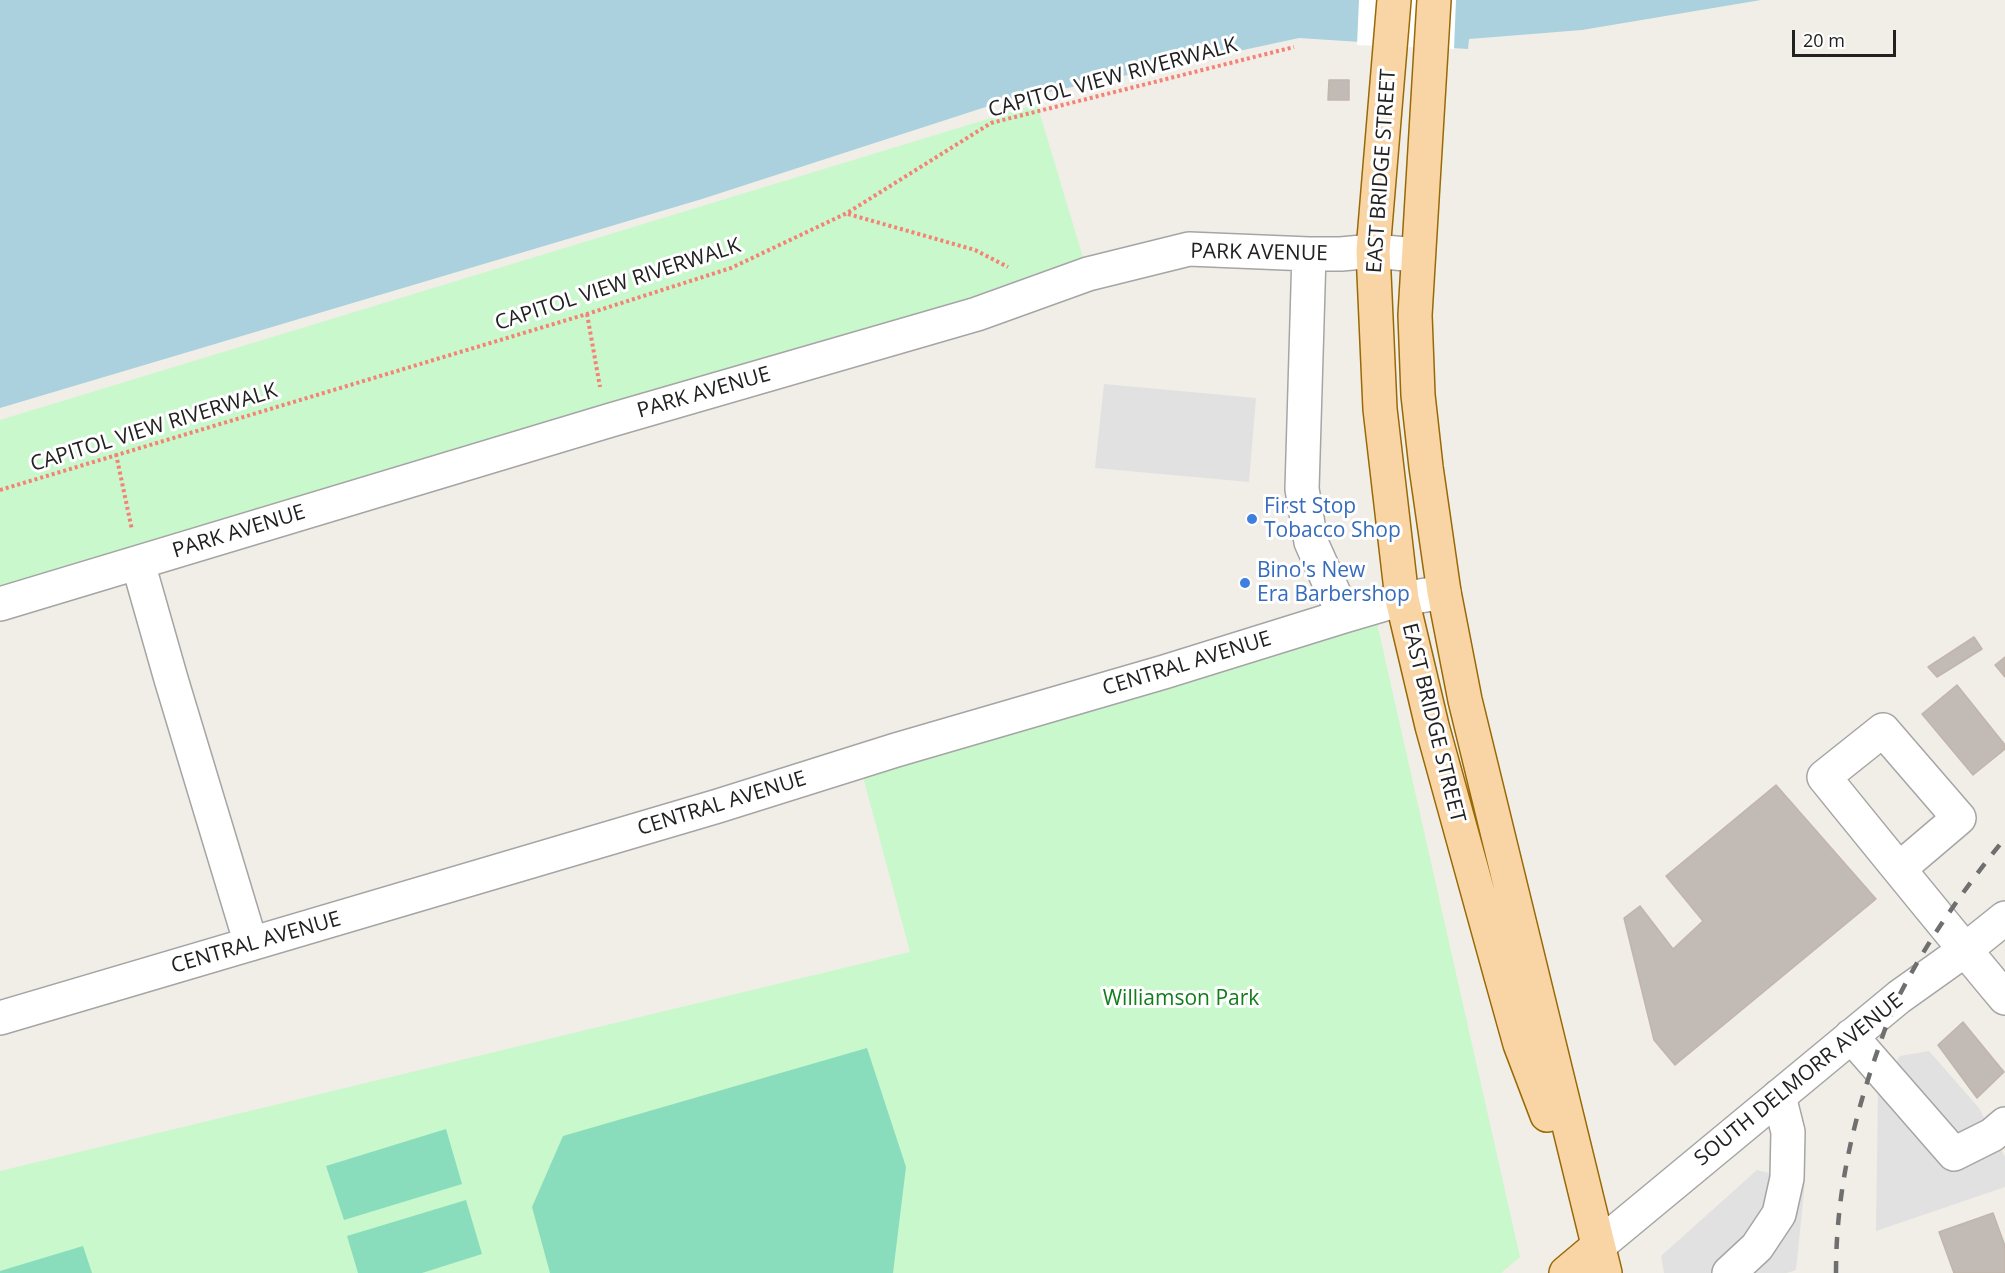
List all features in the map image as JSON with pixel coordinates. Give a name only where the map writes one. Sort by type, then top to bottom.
[{"type":"main road","name":"EAST BRIDGE STREET","points":[[1394,0],[1373,251],[1380,409],[1402,599],[1432,726],[1520,1044],[1601,1260]]},
{"type":"main road","name":"EAST BRIDGE STREET","points":[[1434,0],[1414,315],[1418,395],[1426,467],[1444,592],[1468,712],[1601,1260]]},
{"type":"main road","points":[[1566,1273],[1601,1260]]},
{"type":"street","name":"PARK AVENUE","points":[[0,604],[611,420],[977,314],[1088,274],[1189,249],[1308,254],[1373,251],[1418,255]]},
{"type":"street","points":[[1308,254],[1302,489],[1311,542],[1344,616]]},
{"type":"street","points":[[138,563],[251,944]]},
{"type":"street","name":"CENTRAL AVENUE","points":[[0,1018],[707,810],[896,750],[1164,672],[1344,616],[1402,599],[1444,592]]},
{"type":"street","points":[[1899,869],[2005,998]]},
{"type":"street","name":"SOUTH DELMORR AVENUE","points":[[1601,1260],[1779,1096],[1899,996],[1965,950],[2005,918]]},
{"type":"street","points":[[1851,1036],[1954,1154],[1992,1135],[2005,1124]]},
{"type":"street","points":[[1729,1273],[1757,1247],[1779,1214],[1787,1179],[1788,1132],[1779,1096]]},
{"type":"path","name":"CAPITOL VIEW RIVERWALK","points":[[0,490],[587,314],[731,268],[848,213],[991,123],[1294,47]]},
{"type":"path","points":[[848,213],[975,250],[1048,288]]},
{"type":"path","points":[[587,314],[593,353]]},
{"type":"path","points":[[116,454],[127,498]]},
{"type":"green space","points":[[1037,104],[1088,274],[0,598],[0,420]]},
{"type":"green space","name":"Williamson Park","points":[[1377,623],[1520,1257],[1501,1273],[0,1273],[0,1171],[910,952],[859,762]]},
{"type":"green space","points":[[867,1048],[906,1167],[893,1273],[550,1273],[532,1207],[563,1136]]},
{"type":"green space","points":[[446,1129],[462,1184],[344,1220],[326,1166]]},
{"type":"green space","points":[[466,1200],[482,1254],[422,1273],[358,1273],[347,1236]]},
{"type":"green space","points":[[83,1246],[92,1273],[0,1273],[0,1271]]},
{"type":"shaded area","points":[[1104,384],[1256,398],[1249,482],[1095,468]]},
{"type":"shaded area","points":[[1929,1051],[1979,1108],[2005,1157],[2005,1187],[1876,1231],[1878,1090],[1900,1056]]},
{"type":"shaded area","points":[[1757,1170],[1805,1182],[1796,1270],[1787,1273],[1664,1273],[1661,1256]]},
{"type":"water","points":[[0,0],[1761,0],[1582,30],[1469,39],[1468,49],[1299,38],[998,103],[702,199],[0,408]]},
{"type":"pier","points":[[1359,0],[1456,0],[1454,49],[1357,45]]},
{"type":"building","points":[[1329,80],[1349,80],[1349,100],[1328,100]]},
{"type":"building","points":[[1974,637],[1982,649],[1937,677],[1928,667]]},
{"type":"building","points":[[2005,657],[2005,677],[1995,665]]},
{"type":"building","points":[[1957,685],[2005,745],[2005,749],[1973,775],[1922,714]]},
{"type":"building","points":[[1776,785],[1876,899],[1675,1065],[1654,1040],[1624,918],[1640,906],[1673,949],[1703,921],[1666,876]]},
{"type":"building","points":[[1963,1022],[2004,1072],[1977,1098],[1938,1045]]},
{"type":"building","points":[[1993,1213],[2005,1246],[2005,1273],[1954,1273],[1939,1232]]},
{"type":"railway","points":[[1836,1273],[1839,1219],[1851,1141],[1888,1021],[1910,975],[1935,934],[2005,838]]},
{"type":"place","name":"First Stop Tobacco Shop","points":[[1252,519]]},
{"type":"place","name":"Bino's New Era Barbershop","points":[[1245,583]]}]
